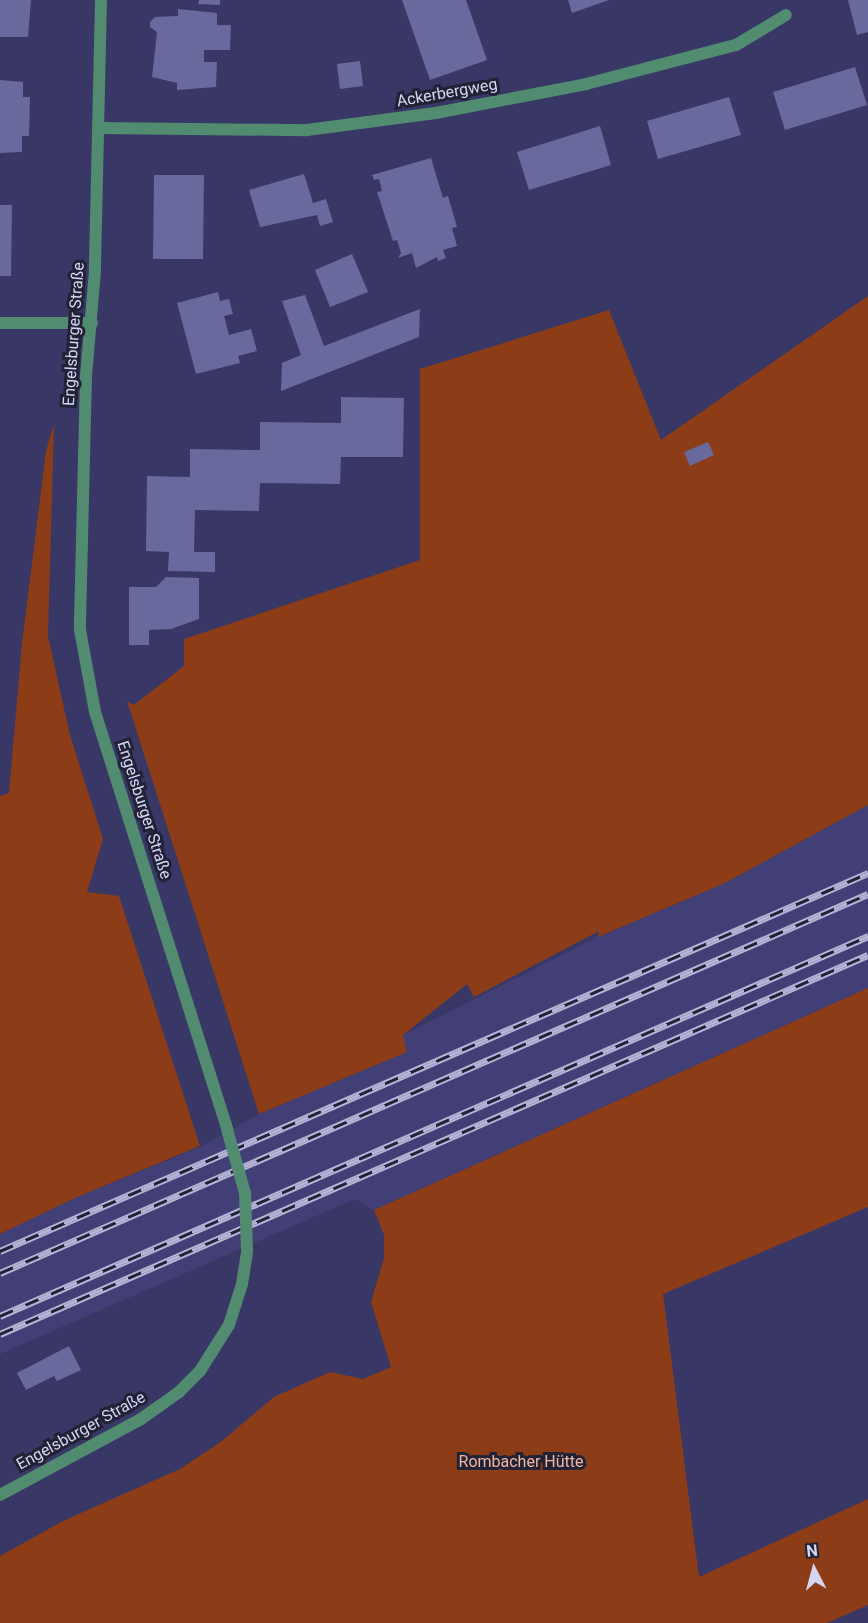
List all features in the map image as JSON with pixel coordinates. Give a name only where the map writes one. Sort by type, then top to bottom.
[{"type":"street","name":"Engelsburger Straße","points":[[0,1496],[141,1419],[179,1392],[200,1371],[229,1325],[242,1284],[247,1251],[245,1192],[87,675],[80,630],[86,376],[92,323],[101,0]]},
{"type":"street","name":"Ackerbergweg","points":[[99,128],[307,130],[436,113],[586,84],[736,45],[786,15]]},
{"type":"street","points":[[0,323],[92,323]]},
{"type":"shaded area","points":[[868,805],[868,988],[374,1210],[355,1199],[0,1354],[0,1234],[75,1198],[200,1147],[259,1114],[407,1052],[403,1035],[598,937],[725,883]]},
{"type":"green space","points":[[868,296],[868,805],[725,883],[598,937],[599,931],[474,997],[467,984],[403,1035],[407,1052],[259,1114],[127,701],[134,705],[184,666],[184,639],[420,560],[420,369],[609,310],[661,440]]},
{"type":"green space","points":[[54,424],[48,636],[70,735],[103,839],[87,892],[119,896],[200,1146],[75,1198],[0,1234],[0,796],[9,793],[22,643],[46,451]]},
{"type":"green space","name":"Rombacher Hütte","points":[[868,988],[868,1207],[663,1294],[699,1577],[868,1499],[868,1605],[827,1623],[0,1623],[0,1556],[63,1521],[180,1469],[222,1441],[274,1397],[330,1372],[363,1379],[391,1367],[371,1302],[384,1258],[384,1235],[374,1210]]},
{"type":"building","points":[[0,0],[31,0],[28,37],[0,37]]},
{"type":"building","points":[[199,0],[220,0],[220,5],[198,4]]},
{"type":"building","points":[[402,0],[466,0],[487,60],[430,80]]},
{"type":"building","points":[[568,0],[609,0],[572,13]]},
{"type":"building","points":[[848,0],[868,0],[868,32],[857,35]]},
{"type":"building","points":[[178,9],[217,13],[217,25],[231,25],[230,50],[204,50],[204,62],[217,62],[216,87],[177,90],[177,83],[152,77],[157,32],[150,27],[150,22],[155,17],[178,16]]},
{"type":"building","points":[[360,61],[363,86],[340,89],[337,64]]},
{"type":"building","points":[[855,67],[867,105],[785,130],[773,92]]},
{"type":"building","points":[[0,80],[23,82],[23,97],[30,97],[29,136],[22,136],[22,152],[0,153]]},
{"type":"building","points":[[729,97],[741,135],[658,159],[647,121]]},
{"type":"building","points":[[600,126],[611,165],[529,190],[517,152]]},
{"type":"building","points":[[431,158],[443,198],[448,196],[457,227],[452,228],[457,246],[443,250],[446,258],[438,261],[437,257],[416,268],[412,253],[398,258],[401,253],[397,240],[393,241],[377,192],[382,191],[379,179],[374,180],[372,175]]},
{"type":"building","points":[[304,174],[313,203],[326,199],[333,222],[320,226],[317,215],[260,227],[249,190]]},
{"type":"building","points":[[154,175],[204,175],[203,259],[153,259]]},
{"type":"building","points":[[0,205],[12,205],[11,276],[0,276]]},
{"type":"building","points":[[352,254],[368,292],[330,307],[315,270]]},
{"type":"building","points":[[218,292],[220,301],[229,299],[233,314],[224,316],[229,335],[251,329],[257,351],[238,356],[240,363],[196,374],[177,303]]},
{"type":"building","points":[[305,295],[324,346],[420,309],[419,337],[281,391],[282,363],[301,355],[282,301]]},
{"type":"building","points":[[341,397],[404,398],[403,457],[341,457],[340,484],[260,483],[259,511],[195,510],[194,552],[215,552],[215,572],[168,571],[169,552],[146,551],[147,476],[190,477],[190,449],[260,450],[260,422],[341,423]]},
{"type":"building","points":[[708,442],[714,455],[690,466],[684,452]]},
{"type":"building","points":[[166,577],[199,578],[199,619],[171,629],[149,630],[149,645],[129,645],[129,587],[156,587]]},
{"type":"building","points":[[69,1346],[81,1370],[57,1381],[54,1376],[26,1390],[17,1373]]},
{"type":"railway","points":[[0,1251],[868,873]]},
{"type":"railway","points":[[0,1273],[868,894]]},
{"type":"railway","points":[[0,1316],[868,936]]},
{"type":"railway","points":[[0,1334],[868,955]]}]
